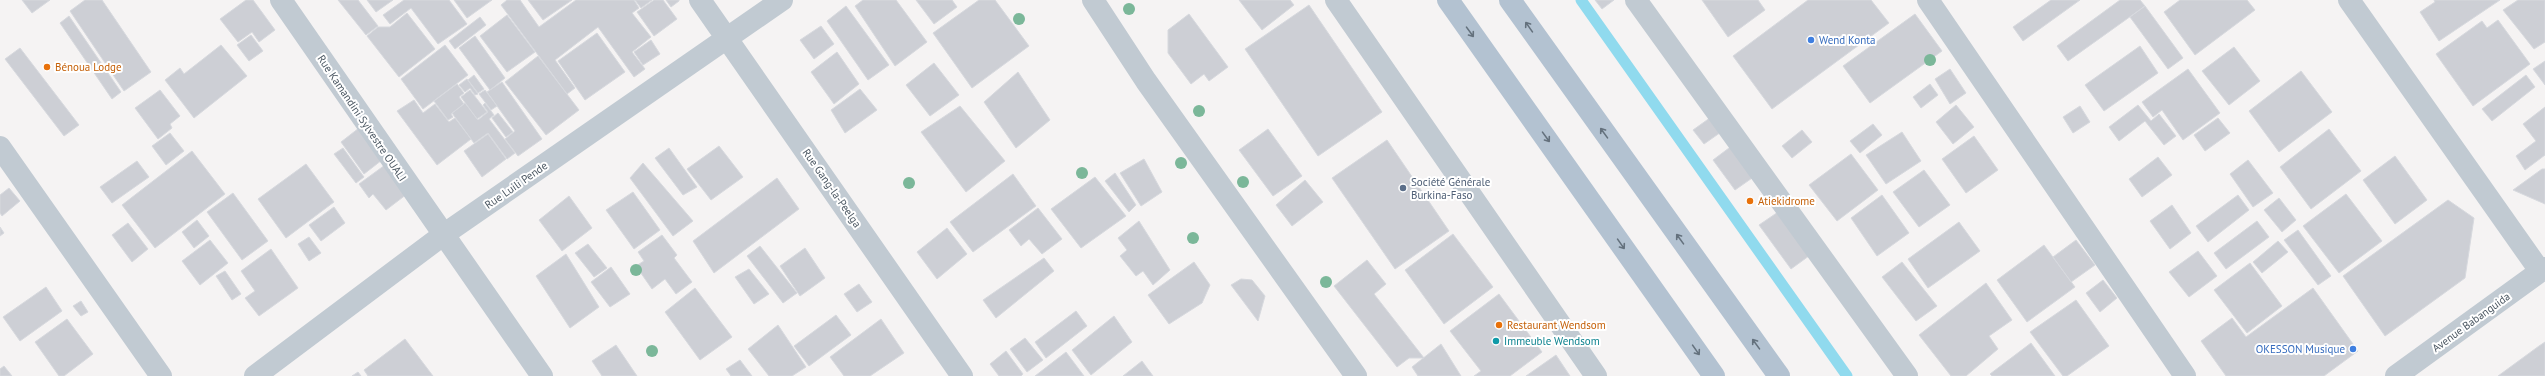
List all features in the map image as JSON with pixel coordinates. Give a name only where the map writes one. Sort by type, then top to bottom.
[{"type":"main road","points":[[1448,0],[1714,376]]},
{"type":"main road","points":[[1510,0],[1778,376]]},
{"type":"street","name":"Rue Kamandini Sylvestre OUALI","points":[[281,0],[542,376]]},
{"type":"street","name":"Rue Gang-la-Peelga","points":[[700,0],[728,38],[962,376]]},
{"type":"street","name":"Rue Luili Pende","points":[[255,376],[443,235],[782,0]]},
{"type":"street","points":[[1093,0],[1146,81],[1356,376]]},
{"type":"street","points":[[1336,0],[1596,376]]},
{"type":"street","points":[[1636,0],[1907,376]]},
{"type":"street","points":[[1928,0],[2185,376]]},
{"type":"street","points":[[2349,0],[2542,270]]},
{"type":"street","points":[[0,147],[161,376]]},
{"type":"street","name":"Avenue Babanguida","points":[[2396,376],[2542,270]]},
{"type":"building","points":[[22,0],[50,0],[32,13]]},
{"type":"building","points":[[85,0],[102,0],[151,72],[124,91],[70,11]]},
{"type":"building","points":[[246,0],[253,0],[275,30],[259,42],[252,32],[238,42],[220,19]]},
{"type":"building","points":[[338,0],[358,0],[378,26],[366,35]]},
{"type":"building","points":[[367,0],[393,0],[376,12]]},
{"type":"building","points":[[404,0],[449,0],[467,24],[438,44],[411,8],[390,24],[383,15]]},
{"type":"building","points":[[454,0],[492,0],[467,18]]},
{"type":"building","points":[[507,0],[520,0],[539,27],[576,0],[634,0],[639,8],[632,13],[651,37],[632,52],[645,69],[634,77],[598,27],[555,60],[575,88],[567,94],[501,5]]},
{"type":"building","points":[[528,0],[572,0],[543,20]]},
{"type":"building","points":[[635,0],[652,0],[641,8]]},
{"type":"building","points":[[654,0],[663,0],[677,19],[654,36],[637,12]]},
{"type":"building","points":[[666,0],[679,0],[679,1],[671,7]]},
{"type":"building","points":[[863,0],[896,0],[927,42],[895,66],[855,6]]},
{"type":"building","points":[[916,0],[952,0],[957,7],[934,24]]},
{"type":"building","points":[[979,0],[995,0],[1029,46],[972,88],[933,33]]},
{"type":"building","points":[[1239,0],[1290,0],[1294,5],[1262,30]]},
{"type":"building","points":[[1595,0],[1614,0],[1602,9]]},
{"type":"building","points":[[1702,0],[1758,0],[1765,10],[1728,37]]},
{"type":"building","name":"Wend Konta","points":[[1808,0],[1871,0],[1889,23],[1772,109],[1733,56]]},
{"type":"building","points":[[2051,0],[2080,0],[2023,41],[2013,27]]},
{"type":"building","points":[[2120,0],[2140,0],[2145,6],[2068,61],[2057,46]]},
{"type":"building","points":[[2180,0],[2247,0],[2255,10],[2195,55],[2164,12]]},
{"type":"building","points":[[2434,0],[2500,0],[2439,41],[2420,12],[2435,2]]},
{"type":"building","points":[[2518,0],[2545,0],[2545,42],[2534,49],[2503,10]]},
{"type":"building","points":[[1309,5],[1382,112],[1318,156],[1245,49]]},
{"type":"building","points":[[846,6],[889,65],[868,80],[827,21]]},
{"type":"building","points":[[2145,6],[2183,58],[2168,69],[2130,17]]},
{"type":"building","points":[[407,13],[435,49],[399,77],[367,36],[378,27],[390,27]]},
{"type":"building","points":[[1189,14],[1228,67],[1209,81],[1204,74],[1191,84],[1168,53],[1168,30]]},
{"type":"building","points":[[1915,14],[1942,51],[1870,103],[1843,66]]},
{"type":"building","points":[[507,15],[535,52],[507,72],[480,36]]},
{"type":"building","points":[[69,16],[121,92],[112,99],[60,23]]},
{"type":"building","points":[[480,17],[486,25],[455,49],[449,41]]},
{"type":"building","points":[[2498,20],[2530,64],[2473,106],[2436,54],[2482,21],[2487,28]]},
{"type":"building","points":[[821,26],[834,44],[814,59],[800,40]]},
{"type":"building","points":[[597,33],[625,72],[585,100],[558,61]]},
{"type":"building","points":[[251,35],[263,51],[249,61],[237,45]]},
{"type":"building","points":[[475,36],[505,78],[490,90],[459,48]]},
{"type":"building","points":[[651,40],[660,54],[643,65],[634,52]]},
{"type":"building","points":[[221,45],[247,76],[194,118],[165,80],[180,68],[184,74]]},
{"type":"building","points":[[445,45],[468,75],[423,109],[401,79]]},
{"type":"building","points":[[2140,46],[2158,73],[2104,111],[2085,85]]},
{"type":"building","points":[[2234,47],[2260,81],[2229,105],[2202,71]]},
{"type":"building","points":[[20,48],[79,125],[64,136],[5,59]]},
{"type":"building","points":[[837,52],[859,84],[834,104],[811,72]]},
{"type":"building","points":[[538,56],[579,110],[546,135],[505,82]]},
{"type":"building","points":[[2545,61],[2545,85],[2533,69]]},
{"type":"building","points":[[934,63],[959,95],[930,116],[906,85]]},
{"type":"building","points":[[1950,69],[1966,93],[1950,104],[1935,79]]},
{"type":"building","points":[[2188,69],[2220,113],[2183,140],[2162,110],[2153,117],[2142,102]]},
{"type":"building","points":[[2301,71],[2332,112],[2279,152],[2249,111]]},
{"type":"building","points":[[1018,72],[1050,120],[1016,148],[984,102]]},
{"type":"building","points":[[474,75],[484,89],[478,93],[468,80]]},
{"type":"building","points":[[2526,75],[2535,87],[2492,121],[2482,109]]},
{"type":"building","points":[[467,79],[478,94],[475,95],[470,88],[465,92],[459,85]]},
{"type":"building","points":[[502,82],[542,139],[518,156],[505,139],[515,131],[487,92]]},
{"type":"building","points":[[457,84],[464,93],[459,97],[464,104],[451,114],[453,117],[448,120],[434,101]]},
{"type":"building","points":[[1930,84],[1938,95],[1921,108],[1913,97]]},
{"type":"building","points":[[860,89],[877,110],[845,133],[831,110]]},
{"type":"building","points":[[160,90],[180,116],[170,124],[172,128],[158,139],[135,108]]},
{"type":"building","points":[[470,90],[487,112],[477,119],[461,97]]},
{"type":"building","points":[[485,90],[497,106],[491,110],[479,94]]},
{"type":"building","points":[[414,100],[423,113],[435,104],[449,122],[455,118],[471,139],[437,165],[397,111]]},
{"type":"building","points":[[465,103],[478,120],[488,112],[483,105],[485,103],[494,115],[489,119],[515,153],[507,159],[488,133],[474,143],[452,113]]},
{"type":"building","points":[[1956,105],[1974,127],[1953,144],[1936,122]]},
{"type":"building","points":[[2138,105],[2151,121],[2159,114],[2176,136],[2164,145],[2145,121],[2119,141],[2109,127]]},
{"type":"building","points":[[960,106],[1005,161],[966,192],[921,132]]},
{"type":"building","points":[[2080,106],[2090,122],[2073,133],[2063,117]]},
{"type":"building","points":[[2545,107],[2545,155],[2525,170],[2516,156],[2536,141],[2523,124]]},
{"type":"building","points":[[498,113],[513,132],[506,137],[492,118]]},
{"type":"building","points":[[1714,115],[1724,130],[1704,144],[1693,130]]},
{"type":"building","points":[[2218,118],[2230,133],[2205,151],[2194,135]]},
{"type":"building","points":[[1873,124],[1882,135],[1860,153],[1850,141]]},
{"type":"building","points":[[359,128],[382,160],[364,174],[341,142]]},
{"type":"building","points":[[1268,129],[1302,176],[1273,196],[1239,150]]},
{"type":"building","points":[[2329,129],[2361,171],[2311,209],[2280,167]]},
{"type":"building","points":[[1802,130],[1812,142],[1792,158],[1782,146]]},
{"type":"building","points":[[1902,132],[1921,161],[1886,184],[1866,155]]},
{"type":"building","points":[[170,133],[184,151],[166,165],[152,146]]},
{"type":"building","points":[[488,134],[506,159],[482,177],[464,151]]},
{"type":"building","points":[[1974,136],[1998,170],[1966,193],[1942,159]]},
{"type":"building","points":[[1387,140],[1449,231],[1395,269],[1332,178]]},
{"type":"building","points":[[1733,145],[1755,176],[1735,190],[1713,160]]},
{"type":"building","points":[[719,146],[743,177],[711,200],[687,169]]},
{"type":"building","points":[[343,148],[364,177],[356,183],[334,154]]},
{"type":"building","points":[[669,148],[697,187],[683,195],[655,158]]},
{"type":"building","points":[[192,151],[225,194],[155,248],[122,205]]},
{"type":"building","points":[[1851,154],[1878,190],[1837,221],[1809,185]]},
{"type":"building","points":[[2395,156],[2427,200],[2395,224],[2363,180]]},
{"type":"building","points":[[2158,157],[2172,175],[2142,197],[2129,179]]},
{"type":"building","points":[[1144,159],[1162,192],[1141,206],[1120,173]]},
{"type":"building","points":[[2248,160],[2273,193],[2253,207],[2230,174]]},
{"type":"building","points":[[137,161],[149,177],[112,203],[100,187]]},
{"type":"building","points":[[643,163],[693,221],[673,236],[630,178]]},
{"type":"building","points":[[306,164],[334,202],[286,238],[258,199]]},
{"type":"building","points":[[385,165],[407,194],[386,210],[373,194],[369,198],[359,184]]},
{"type":"building","points":[[2542,169],[2545,169],[2545,204],[2513,190]]},
{"type":"building","points":[[1924,170],[1950,205],[1919,227],[1893,192]]},
{"type":"building","points":[[1115,173],[1136,205],[1129,212],[1105,181]]},
{"type":"building","points":[[1013,174],[1036,206],[973,252],[950,222]]},
{"type":"building","points":[[1095,177],[1126,216],[1081,248],[1051,209]]},
{"type":"building","points":[[777,178],[799,209],[714,273],[693,241]]},
{"type":"building","points":[[1305,180],[1323,202],[1292,226],[1276,205]]},
{"type":"building","points":[[9,188],[20,201],[2,216],[0,213],[0,195]]},
{"type":"building","points":[[633,192],[660,230],[634,249],[606,210]]},
{"type":"building","points":[[233,193],[268,241],[242,260],[207,212]]},
{"type":"building","points":[[2346,194],[2382,241],[2339,273],[2303,226]]},
{"type":"building","points":[[1882,195],[1909,233],[1877,256],[1851,218]]},
{"type":"building","points":[[2238,195],[2249,210],[2208,242],[2196,226]]},
{"type":"building","points":[[569,196],[592,228],[562,251],[539,220]]},
{"type":"building","points":[[2279,198],[2296,220],[2282,232],[2264,210]]},
{"type":"building","points":[[2448,200],[2474,218],[2465,278],[2385,336],[2343,276]]},
{"type":"building","points":[[2172,205],[2191,233],[2170,249],[2150,221]]},
{"type":"building","points":[[334,207],[345,223],[321,241],[309,225]]},
{"type":"building","points":[[1038,208],[1062,239],[1042,254],[1029,239],[1021,246],[1009,230]]},
{"type":"building","points":[[1781,210],[1813,253],[1791,269],[1759,225]]},
{"type":"building","points":[[197,220],[209,236],[194,248],[182,232]]},
{"type":"building","points":[[1139,221],[1170,270],[1153,285],[1143,271],[1136,276],[1120,256],[1127,250],[1118,238]]},
{"type":"building","points":[[2257,221],[2269,237],[2226,269],[2214,253]]},
{"type":"building","points":[[1959,222],[1980,251],[1928,288],[1908,259]]},
{"type":"building","points":[[128,223],[148,249],[132,262],[112,235]]},
{"type":"building","points":[[0,227],[4,233],[0,236]]},
{"type":"building","points":[[947,228],[967,254],[937,279],[917,252]]},
{"type":"building","points":[[2298,230],[2331,276],[2318,285],[2284,240]]},
{"type":"building","points":[[1453,234],[1493,287],[1444,324],[1405,270]]},
{"type":"building","points":[[662,235],[677,255],[674,258],[692,282],[676,294],[665,279],[652,289],[636,266],[644,261],[638,252]]},
{"type":"building","points":[[309,237],[321,253],[309,261],[298,244]]},
{"type":"building","points":[[210,240],[228,263],[200,285],[182,261]]},
{"type":"building","points":[[2076,240],[2095,265],[2071,282],[2053,257]]},
{"type":"building","points":[[2278,241],[2288,252],[2262,273],[2253,262]]},
{"type":"building","points":[[588,244],[607,268],[594,277],[575,253]]},
{"type":"building","points":[[2044,245],[2075,287],[2027,322],[1997,280]]},
{"type":"building","points":[[760,246],[797,293],[783,303],[747,256]]},
{"type":"building","points":[[805,248],[825,278],[800,296],[780,266]]},
{"type":"building","points":[[271,249],[298,288],[259,316],[245,298],[255,291],[241,271]]},
{"type":"building","points":[[2198,251],[2217,276],[2189,297],[2169,272]]},
{"type":"building","points":[[566,254],[599,307],[570,328],[536,276]]},
{"type":"building","points":[[1044,258],[1054,271],[996,318],[983,300]]},
{"type":"building","points":[[1367,260],[1386,284],[1374,294],[1424,358],[1409,358],[1397,367],[1334,286]]},
{"type":"building","points":[[1194,262],[1210,285],[1202,303],[1169,324],[1148,295]]},
{"type":"building","points":[[1902,262],[1937,306],[1916,321],[1882,277]]},
{"type":"building","points":[[2250,263],[2282,306],[2247,333],[2214,290]]},
{"type":"building","points":[[611,267],[630,294],[610,307],[591,282]]},
{"type":"building","points":[[749,269],[769,294],[754,304],[735,277]]},
{"type":"building","points":[[225,271],[241,294],[232,300],[216,276]]},
{"type":"building","points":[[1241,279],[1252,280],[1265,296],[1258,321],[1231,285]]},
{"type":"building","points":[[2103,280],[2117,298],[2100,312],[2086,293]]},
{"type":"building","points":[[1986,283],[2012,320],[1989,336],[1998,349],[1966,376],[1951,376],[1919,335]]},
{"type":"building","points":[[859,284],[872,302],[857,312],[844,294]]},
{"type":"building","points":[[46,287],[62,311],[20,341],[3,317]]},
{"type":"building","points":[[695,288],[732,337],[700,360],[665,312]]},
{"type":"building","points":[[2313,288],[2358,351],[2324,376],[2226,376],[2201,341],[2232,318],[2246,337]]},
{"type":"building","name":"Immeuble Wendsom","points":[[1499,294],[1542,352],[1510,376],[1474,376],[1481,371],[1450,331]]},
{"type":"building","points":[[2076,300],[2109,346],[2067,376],[2063,376],[2030,332]]},
{"type":"building","points":[[81,301],[88,312],[81,316],[73,306]]},
{"type":"building","points":[[1076,311],[1087,326],[1046,358],[1035,342]]},
{"type":"building","points":[[836,315],[851,335],[809,366],[794,346]]},
{"type":"building","points":[[1114,316],[1132,342],[1091,375],[1072,350]]},
{"type":"building","points":[[67,319],[93,354],[64,376],[59,376],[35,342]]},
{"type":"building","points":[[881,319],[904,353],[870,376],[844,376],[830,357]]},
{"type":"building","points":[[778,325],[806,367],[792,376],[769,376],[748,349]]},
{"type":"building","points":[[1025,338],[1043,360],[1027,372],[1010,349]]},
{"type":"building","points":[[405,339],[433,376],[368,376],[364,370]]},
{"type":"building","points":[[2545,342],[2545,376],[2498,376],[2539,346]]},
{"type":"building","points":[[2031,343],[2055,376],[1992,376],[1990,374]]},
{"type":"building","points":[[1441,344],[1461,376],[1418,376],[1412,367]]},
{"type":"building","points":[[616,345],[637,376],[602,376],[592,361]]},
{"type":"building","points":[[1006,351],[1023,374],[1021,376],[999,376],[990,364]]},
{"type":"building","points":[[1066,352],[1084,376],[1035,376]]},
{"type":"building","points":[[1556,355],[1570,376],[1526,376]]},
{"type":"building","points":[[740,360],[752,376],[731,376],[726,369]]},
{"type":"building","points":[[1142,361],[1153,376],[1123,376]]},
{"type":"building","points":[[4,366],[12,376],[0,376],[0,369]]},
{"type":"building","points":[[358,372],[361,376],[352,376]]},
{"type":"waterway","points":[[1581,0],[1847,376]]},
{"type":"place","name":"Wend Konta","points":[[1811,40]]},
{"type":"place","name":"Bénoua Lodge","points":[[47,67]]},
{"type":"place","name":"Société Générale Burkina-Faso","points":[[1403,188]]},
{"type":"place","name":"Atiekidrome","points":[[1750,201]]},
{"type":"place","name":"Restaurant Wendsom","points":[[1499,325]]},
{"type":"place","name":"Immeuble Wendsom","points":[[1496,341]]},
{"type":"place","name":"OKESSON Musique","points":[[2353,349]]}]
